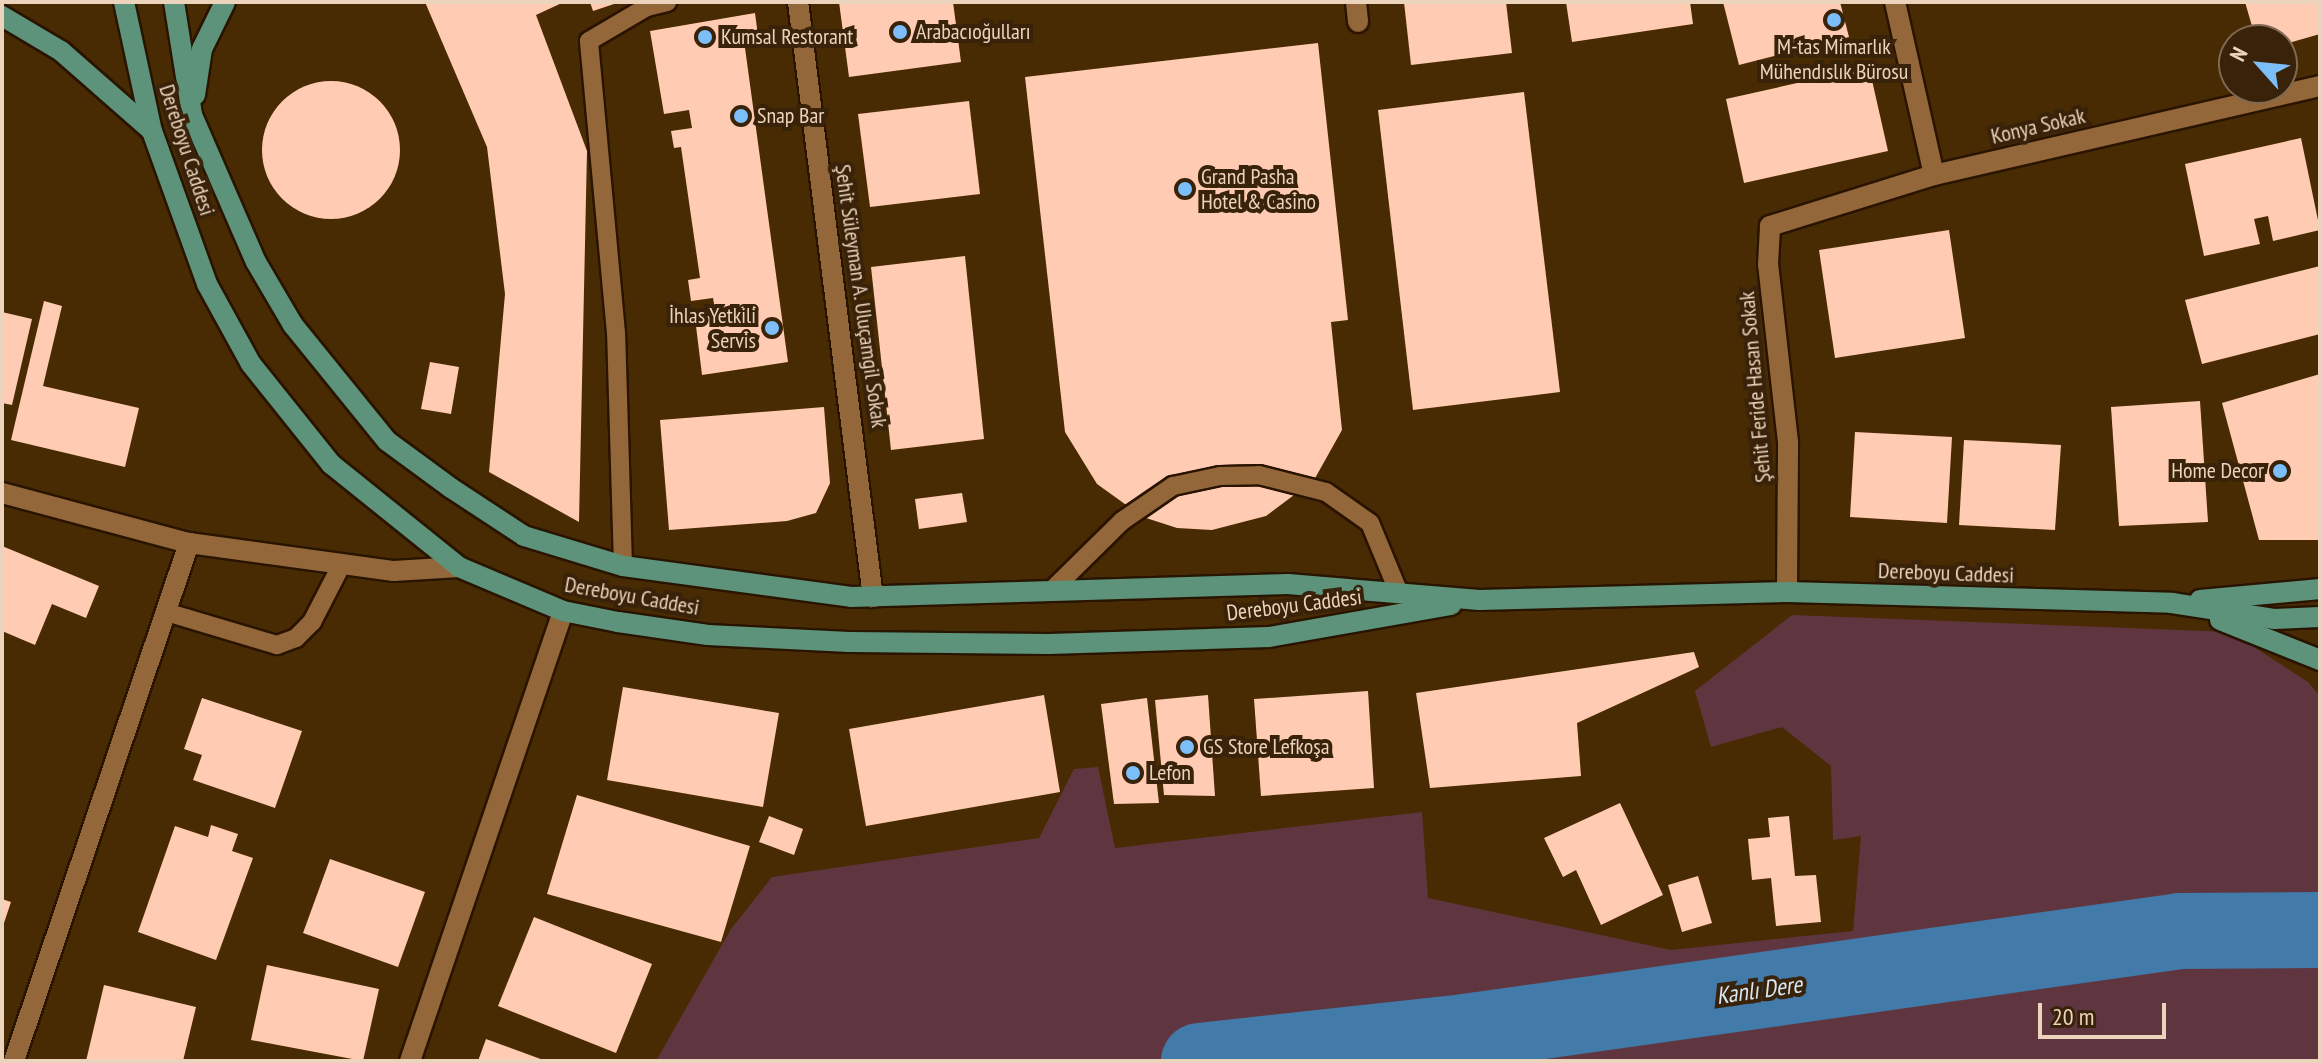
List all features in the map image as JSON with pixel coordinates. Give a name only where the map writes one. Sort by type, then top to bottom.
[{"type":"main road","name":"Dereboyu Caddesi","points":[[124,2],[152,131],[207,284],[251,364],[331,464],[459,567],[563,611],[708,635],[1049,644],[1269,637],[1479,600]]},
{"type":"main road","name":"Dereboyu Caddesi","points":[[174,2],[192,115],[256,262],[293,325],[387,441],[524,536],[623,566],[873,597],[1288,584],[1479,600],[1787,592],[2172,603],[2320,589]]},
{"type":"main road","points":[[192,115],[202,49],[225,2]]},
{"type":"main road","points":[[2,16],[61,51],[152,131]]},
{"type":"main road","name":"Dereboyu Caddesi","points":[[2172,603],[2274,619],[2320,617]]},
{"type":"main road","points":[[2172,603],[2320,660]]},
{"type":"street","name":"Şehit Süleyman A. Uluçamgil Sokak","points":[[798,2],[873,597]]},
{"type":"street","points":[[1895,2],[1934,175]]},
{"type":"street","name":"Konya Sokak","points":[[1770,226],[1934,175],[2320,86]]},
{"type":"street","name":"Şehit Feride Hasan Sokak","points":[[1770,226],[1768,265],[1788,442],[1787,592]]},
{"type":"street","points":[[2,493],[189,543],[394,571],[459,567]]},
{"type":"street","points":[[14,1061],[189,543]]},
{"type":"street","points":[[410,1061],[563,611]]},
{"type":"lane","points":[[623,566],[616,333],[589,41],[647,7],[667,2]]},
{"type":"lane","points":[[1050,592],[1122,521],[1173,486],[1220,476],[1259,475],[1326,492],[1370,523],[1399,593]]},
{"type":"lane","points":[[166,612],[277,645],[296,638],[312,622],[342,564]]},
{"type":"shaded area","points":[[1792,615],[2231,632],[2308,682],[2320,696],[2320,1061],[656,1061],[731,929],[772,877],[1039,838],[1074,769],[1098,767],[1115,848],[1422,812],[1428,898],[1671,950],[1853,931],[1861,836],[1833,840],[1831,766],[1782,727],[1711,747],[1695,691]]},
{"type":"building","points":[[425,2],[564,2],[536,15],[587,151],[579,522],[489,472],[505,294],[487,147]]},
{"type":"building","points":[[590,2],[617,2],[617,3],[593,11]]},
{"type":"building","name":"Arabacıoğulları","points":[[839,2],[953,2],[961,62],[849,77]]},
{"type":"building","points":[[1404,2],[1506,2],[1512,53],[1411,65]]},
{"type":"building","points":[[1566,2],[1690,2],[1693,24],[1572,42]]},
{"type":"building","points":[[1723,2],[1840,2],[1849,37],[1739,65]]},
{"type":"building","points":[[2245,2],[2320,2],[2320,34],[2298,40],[2298,24],[2251,24]]},
{"type":"building","points":[[755,13],[759,43],[745,48],[788,362],[702,375],[695,318],[716,315],[713,298],[691,301],[688,280],[700,278],[681,147],[674,148],[671,131],[692,128],[689,110],[664,114],[650,31]]},
{"type":"building","name":"Grand Pasha Hotel & Casino","points":[[1318,43],[1348,320],[1331,322],[1342,430],[1314,480],[1266,516],[1212,530],[1177,528],[1143,517],[1097,484],[1065,432],[1025,77]]},
{"type":"building","points":[[1869,67],[1888,151],[1744,183],[1726,99]]},
{"type":"building","points":[[331,81],[357,86],[380,101],[395,124],[400,150],[395,176],[380,199],[357,214],[331,219],[305,214],[282,199],[267,176],[262,150],[267,124],[282,101],[305,86]]},
{"type":"building","points":[[1524,92],[1560,392],[1413,410],[1378,110]]},
{"type":"building","points":[[969,101],[980,194],[870,207],[858,114]]},
{"type":"building","points":[[2301,138],[2320,230],[2273,241],[2268,216],[2254,219],[2260,244],[2204,256],[2185,164]]},
{"type":"building","points":[[1949,230],[1965,338],[1835,358],[1819,250]]},
{"type":"building","points":[[965,256],[984,439],[891,450],[871,267]]},
{"type":"building","points":[[2320,266],[2320,334],[2202,364],[2185,300]]},
{"type":"building","points":[[44,301],[62,306],[43,386],[139,408],[125,467],[11,440]]},
{"type":"building","points":[[2,312],[32,319],[12,405],[2,403]]},
{"type":"building","points":[[430,362],[459,367],[451,414],[421,409]]},
{"type":"building","name":"Home Decor","points":[[2320,374],[2320,540],[2259,540],[2222,403]]},
{"type":"building","points":[[2200,401],[2208,522],[2119,526],[2111,407]]},
{"type":"building","points":[[824,407],[830,483],[816,513],[787,521],[669,530],[660,420]]},
{"type":"building","points":[[1855,432],[1952,437],[1947,523],[1850,517]]},
{"type":"building","points":[[1964,440],[2061,445],[2055,530],[1959,525]]},
{"type":"building","points":[[962,493],[967,522],[919,529],[915,499]]},
{"type":"building","points":[[2,546],[99,586],[86,618],[52,604],[35,645],[2,631]]},
{"type":"building","points":[[1694,652],[1699,667],[1577,723],[1581,776],[1430,788],[1416,693]]},
{"type":"building","points":[[623,687],[779,713],[763,807],[607,780]]},
{"type":"building","points":[[1368,691],[1374,788],[1261,796],[1254,699]]},
{"type":"building","points":[[1044,695],[1060,792],[866,826],[849,729]]},
{"type":"building","points":[[1208,695],[1215,796],[1164,795],[1155,700]]},
{"type":"building","points":[[202,698],[302,731],[275,808],[193,780],[202,755],[184,749]]},
{"type":"building","name":"Lefon","points":[[1147,698],[1159,803],[1114,804],[1101,704]]},
{"type":"building","points":[[577,795],[750,846],[721,942],[547,894]]},
{"type":"building","points":[[1620,803],[1663,895],[1601,925],[1576,870],[1563,877],[1544,838]]},
{"type":"building","points":[[769,816],[803,829],[794,855],[759,842]]},
{"type":"building","points":[[1789,816],[1795,876],[1816,875],[1821,922],[1776,926],[1771,878],[1752,880],[1748,839],[1770,837],[1768,818]]},
{"type":"building","points":[[211,825],[238,834],[232,851],[253,858],[216,960],[138,932],[175,826],[208,837]]},
{"type":"building","points":[[330,859],[425,892],[398,967],[303,933]]},
{"type":"building","points":[[1698,876],[1712,923],[1682,932],[1668,885]]},
{"type":"building","points":[[2,899],[11,902],[3,926],[2,926]]},
{"type":"building","points":[[534,917],[652,964],[616,1053],[498,1006]]},
{"type":"building","points":[[267,965],[379,989],[363,1061],[251,1040]]},
{"type":"building","points":[[104,985],[196,1007],[183,1061],[86,1061]]},
{"type":"building","points":[[486,1039],[546,1061],[478,1061]]},
{"type":"waterway","name":"Kanlı Dere","points":[[1199,1061],[1465,1032],[2180,931],[2320,930]]},
{"type":"place","name":"M-tas Mimarlık Mühendıslık Bürosu","points":[[1834,20]]},
{"type":"place","name":"Arabacıoğulları","points":[[900,32]]},
{"type":"place","name":"Kumsal Restorant","points":[[705,37]]},
{"type":"place","name":"Snap Bar","points":[[741,116]]},
{"type":"place","name":"Grand Pasha Hotel & Casino","points":[[1185,189]]},
{"type":"place","name":"İhlas Yetkili Servis","points":[[772,328]]},
{"type":"place","name":"Home Decor","points":[[2280,471]]},
{"type":"place","name":"GS Store Lefkoşa","points":[[1187,747]]},
{"type":"place","name":"Lefon","points":[[1133,773]]}]
